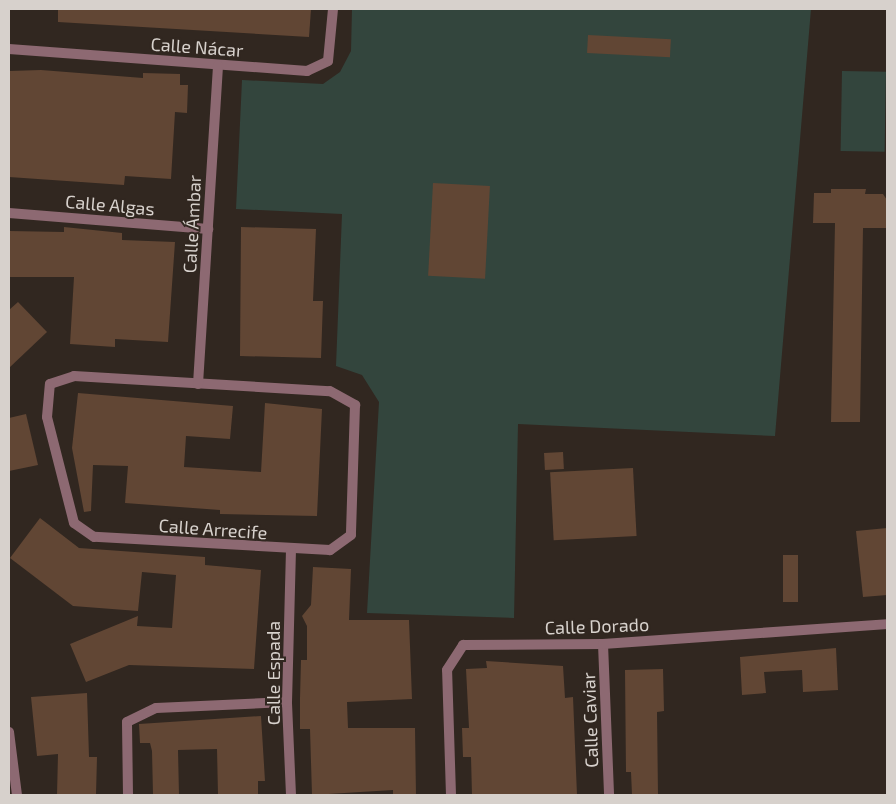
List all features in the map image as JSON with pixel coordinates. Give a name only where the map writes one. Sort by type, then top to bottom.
[{"type":"street","name":"Calle Nácar","points":[[9,49],[218,66],[307,71],[328,61],[333,9]]},
{"type":"street","name":"Calle Ámbar","points":[[198,384],[218,66]]},
{"type":"street","name":"Calle Algas","points":[[9,213],[208,229]]},
{"type":"street","name":"Calle Arrecife","points":[[74,376],[198,384],[330,391],[355,405],[351,535],[330,550],[291,550],[94,537],[74,523],[47,417],[50,384],[74,376]]},
{"type":"street","name":"Calle Espada","points":[[291,550],[287,702],[291,795]]},
{"type":"street","name":"Calle Dorado","points":[[451,795],[447,670],[463,646],[603,644],[887,624]]},
{"type":"street","name":"Calle Caviar","points":[[603,644],[609,795]]},
{"type":"street","points":[[128,795],[127,722],[156,708],[287,702]]},
{"type":"street","points":[[9,732],[17,795]]},
{"type":"green space","points":[[352,9],[811,9],[775,436],[518,424],[514,618],[367,613],[379,402],[362,375],[336,366],[342,214],[236,209],[242,80],[323,84],[340,72],[351,51]]},
{"type":"green space","points":[[842,71],[886,72],[885,152],[841,151]]},
{"type":"building","points":[[58,9],[311,9],[309,37],[58,22]]},
{"type":"building","points":[[588,35],[671,39],[670,57],[587,53]]},
{"type":"building","points":[[41,70],[143,78],[143,73],[180,74],[180,85],[188,85],[187,113],[175,112],[171,179],[125,176],[124,185],[9,177],[9,71]]},
{"type":"building","points":[[433,183],[490,186],[485,279],[428,276]]},
{"type":"building","points":[[831,189],[866,189],[865,194],[883,194],[887,200],[887,228],[863,228],[860,422],[831,422],[835,223],[813,223],[814,193],[831,193]]},
{"type":"building","points":[[64,227],[122,233],[122,240],[175,242],[168,342],[115,339],[115,347],[70,344],[74,277],[9,277],[9,231],[64,232]]},
{"type":"building","points":[[241,227],[316,229],[313,301],[323,301],[321,358],[240,356]]},
{"type":"building","points":[[18,302],[47,332],[9,368],[9,310]]},
{"type":"building","points":[[78,393],[233,406],[230,439],[186,436],[184,467],[261,472],[265,403],[322,409],[317,516],[220,514],[220,510],[125,503],[128,466],[93,465],[91,511],[84,512],[72,448]]},
{"type":"building","points":[[26,414],[38,465],[9,471],[9,418]]},
{"type":"building","points":[[563,452],[564,469],[545,470],[544,453]]},
{"type":"building","points":[[633,468],[637,536],[554,540],[550,472]]},
{"type":"building","points":[[40,518],[79,548],[205,557],[205,565],[261,570],[254,669],[129,665],[86,682],[70,644],[138,616],[137,626],[172,628],[176,575],[142,572],[138,611],[73,606],[10,558]]},
{"type":"building","points":[[887,528],[887,595],[863,597],[856,531]]},
{"type":"building","points":[[783,555],[798,555],[798,602],[783,602]]},
{"type":"building","points":[[313,567],[351,569],[349,620],[409,620],[412,699],[347,702],[348,728],[415,728],[416,795],[393,795],[393,790],[312,795],[310,729],[300,729],[300,698],[301,660],[307,660],[307,626],[302,616],[311,605]]},
{"type":"building","points":[[836,648],[838,690],[803,692],[802,670],[764,672],[766,693],[742,695],[740,657]]},
{"type":"building","points":[[486,661],[563,666],[565,698],[573,697],[577,795],[472,795],[471,757],[463,757],[462,728],[469,728],[466,669],[487,668]]},
{"type":"building","points":[[663,669],[664,711],[657,712],[658,795],[632,795],[631,772],[626,772],[625,670]]},
{"type":"building","points":[[87,693],[89,757],[97,757],[96,795],[57,795],[58,754],[37,756],[31,697]]},
{"type":"building","points":[[261,716],[265,781],[258,781],[258,795],[218,795],[217,749],[178,750],[179,795],[153,795],[152,751],[150,743],[140,743],[139,724]]}]
